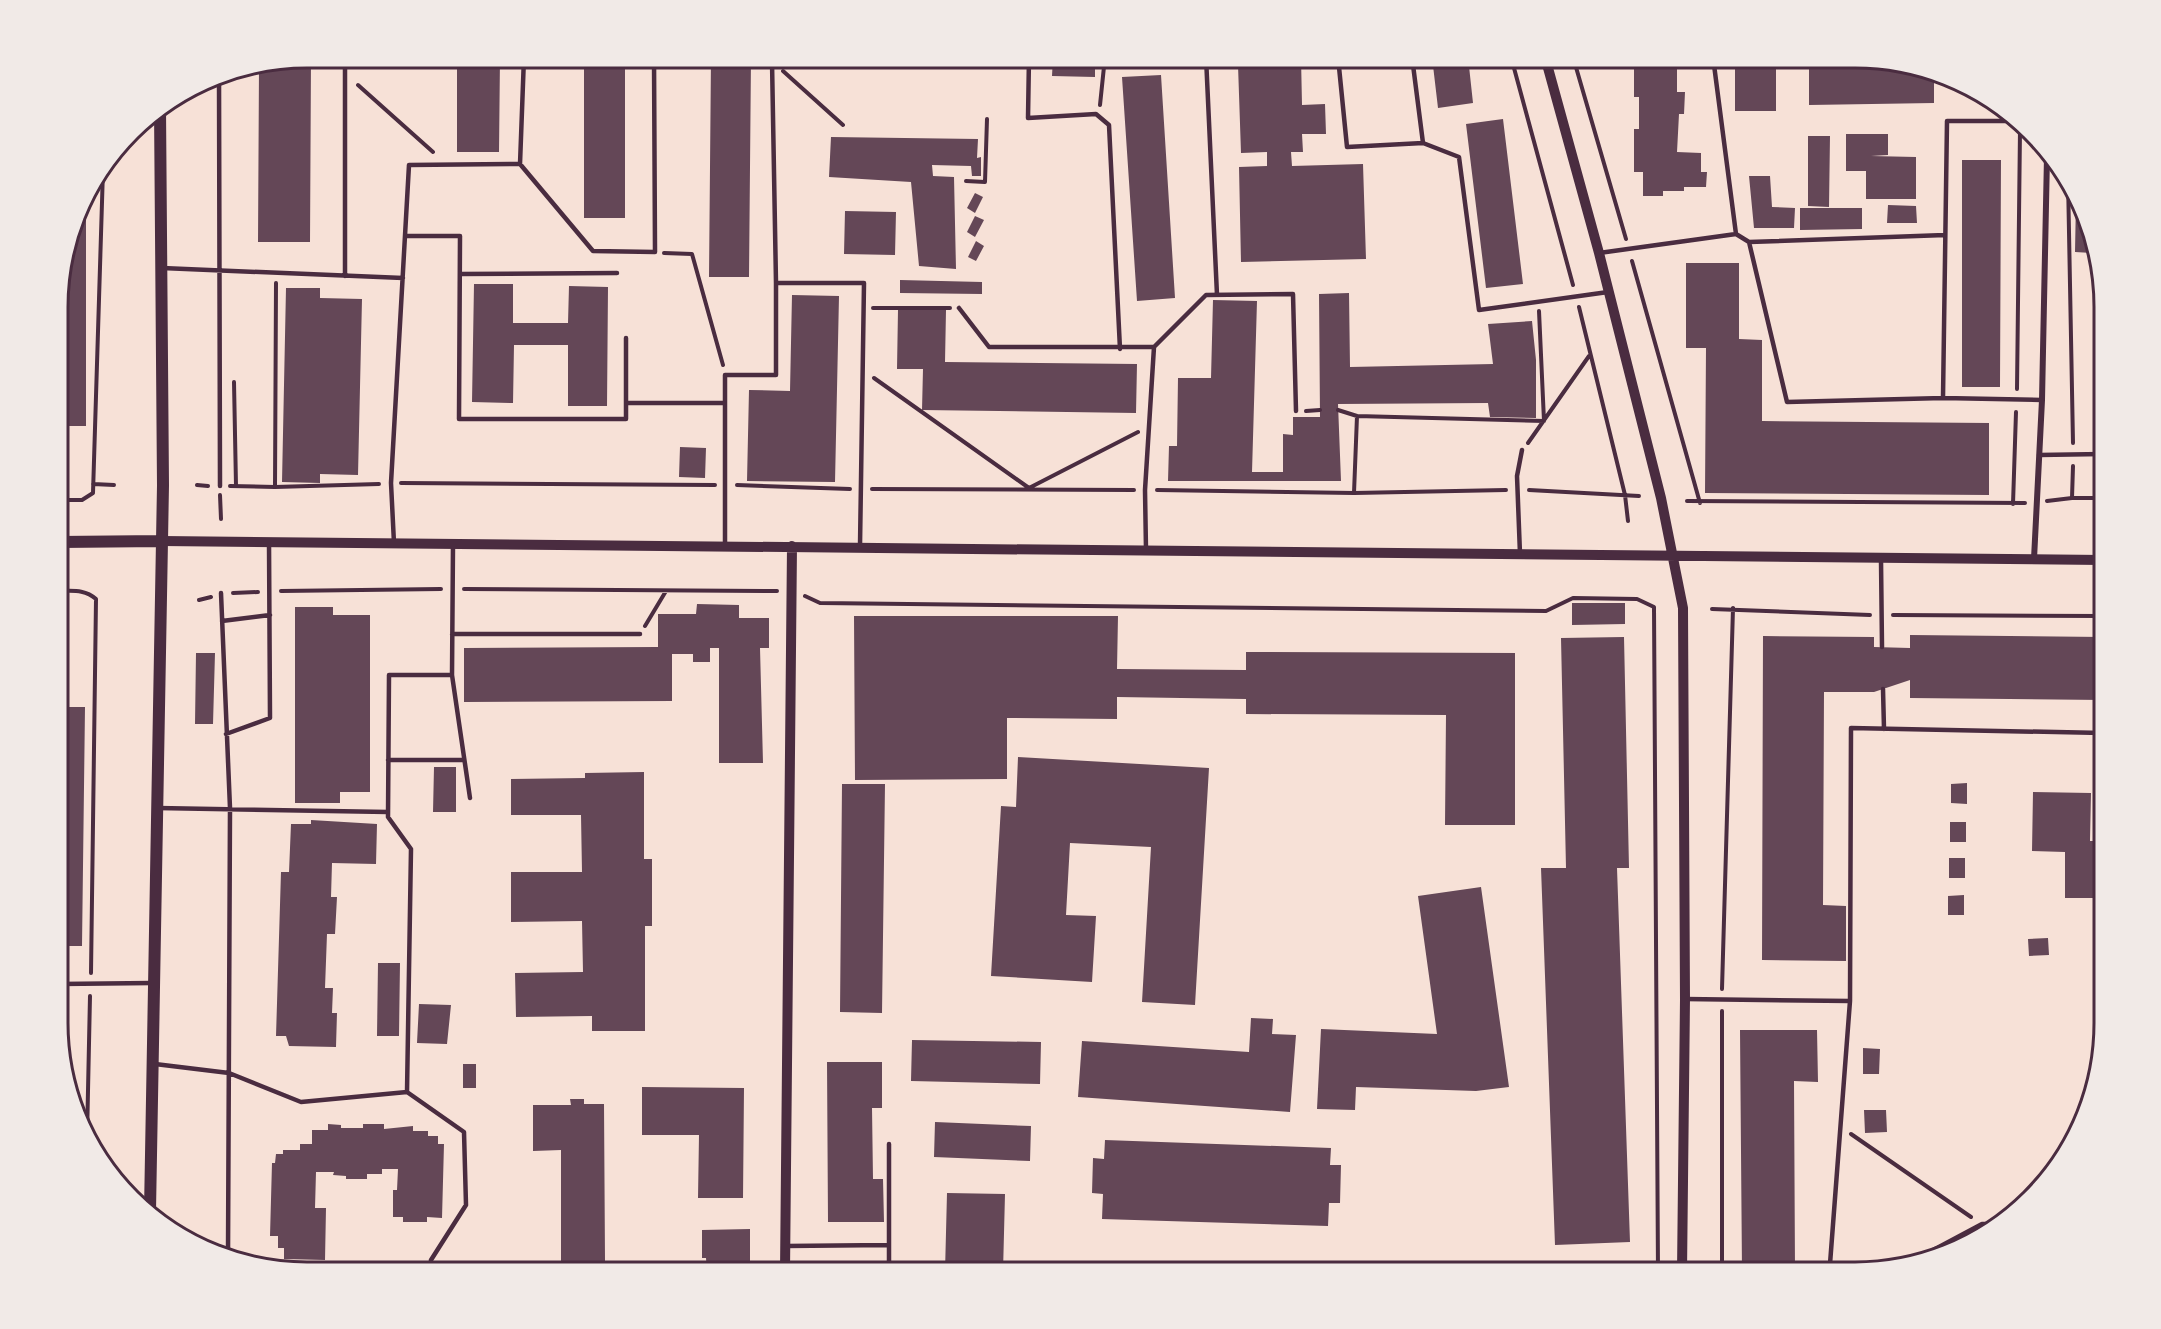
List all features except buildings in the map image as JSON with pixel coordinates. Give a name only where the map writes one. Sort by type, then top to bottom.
[{"type":"main road","points":[[150,1203],[162,541],[160,118]]},
{"type":"main road","points":[[68,542],[162,541]]},
{"type":"street","points":[[1548,68],[1599,253],[1673,556],[1683,608],[1685,999],[1682,1262]]},
{"type":"street","points":[[2034,559],[2042,400],[2047,165]]},
{"type":"street","points":[[162,541],[2094,560]]},
{"type":"street","points":[[785,1262],[792,546]]},
{"type":"lane","points":[[345,68],[345,276]]},
{"type":"lane","points":[[524,68],[520,164],[593,251],[655,252],[654,68]]},
{"type":"lane","points":[[725,546],[725,375],[776,375],[772,68]]},
{"type":"lane","points":[[1029,68],[1028,118],[1096,114],[1109,125],[1120,349]]},
{"type":"lane","points":[[1207,68],[1217,295]]},
{"type":"lane","points":[[1339,68],[1347,147],[1423,143],[1459,157],[1479,310],[1608,292]]},
{"type":"lane","points":[[1413,68],[1423,143]]},
{"type":"lane","points":[[1714,68],[1737,234]]},
{"type":"lane","points":[[219,84],[220,486]]},
{"type":"lane","points":[[1943,398],[1947,121],[2005,121]]},
{"type":"lane","points":[[394,543],[391,483],[409,165],[520,164]]},
{"type":"lane","points":[[1599,253],[1737,234],[1749,242],[1945,235]]},
{"type":"lane","points":[[405,236],[460,236],[459,419],[626,419],[626,338]]},
{"type":"lane","points":[[1749,242],[1788,402],[1943,398],[2042,400]]},
{"type":"lane","points":[[162,268],[403,278]]},
{"type":"lane","points":[[460,274],[617,273]]},
{"type":"lane","points":[[776,283],[864,283],[861,548]]},
{"type":"lane","points":[[1146,550],[1145,490],[1154,347],[1206,295],[1293,294],[1296,411]]},
{"type":"lane","points":[[959,308],[989,347],[1120,349],[1154,347]]},
{"type":"lane","points":[[626,403],[725,403]]},
{"type":"lane","points":[[1520,554],[1518,489],[1522,450]]},
{"type":"lane","points":[[2039,455],[2094,454]]},
{"type":"lane","points":[[226,734],[270,718],[269,542]]},
{"type":"lane","points":[[453,543],[452,675],[470,798]]},
{"type":"lane","points":[[1881,558],[1882,647]]},
{"type":"lane","points":[[221,593],[230,808],[228,1248]]},
{"type":"lane","points":[[222,621],[270,615]]},
{"type":"lane","points":[[452,634],[640,634]]},
{"type":"lane","points":[[406,1092],[411,849],[388,817],[389,675],[452,675]]},
{"type":"lane","points":[[1883,689],[1884,729]]},
{"type":"lane","points":[[1830,1262],[1850,1001],[1851,728],[2094,733]]},
{"type":"lane","points":[[388,760],[464,760]]},
{"type":"lane","points":[[157,808],[388,812]]},
{"type":"lane","points":[[68,984],[154,983]]},
{"type":"lane","points":[[1685,999],[1850,1001]]},
{"type":"lane","points":[[153,1063],[229,1073],[300,1102],[406,1092],[464,1132],[466,1204],[431,1262]]},
{"type":"lane","points":[[889,1144],[889,1262]]},
{"type":"lane","points":[[1948,1242],[1982,1224]]},
{"type":"lane","points":[[786,1246],[889,1245]]},
{"type":"path","points":[[780,68],[843,125]]},
{"type":"path","points":[[1096,114],[1102,99],[1104,68]]},
{"type":"path","points":[[1514,68],[1576,297],[1625,495],[1628,521]]},
{"type":"path","points":[[1576,68],[1700,503]]},
{"type":"path","points":[[345,74],[447,164]]},
{"type":"path","points":[[966,181],[985,182],[987,119]]},
{"type":"path","points":[[2013,504],[2020,134]]},
{"type":"path","points":[[68,500],[82,500],[93,493],[103,182]]},
{"type":"path","points":[[2068,200],[2072,498]]},
{"type":"path","points":[[655,252],[692,254],[725,375]]},
{"type":"path","points":[[275,488],[276,273]]},
{"type":"path","points":[[1539,302],[1544,421]]},
{"type":"path","points":[[863,308],[959,308]]},
{"type":"path","points":[[1522,450],[1589,355]]},
{"type":"path","points":[[862,370],[1029,488]]},
{"type":"path","points":[[1338,410],[1357,416],[1544,421]]},
{"type":"path","points":[[1354,493],[1357,416]]},
{"type":"path","points":[[1029,488],[1149,426]]},
{"type":"path","points":[[221,519],[220,486],[275,488],[391,483],[1354,493],[1518,489],[1639,496]]},
{"type":"path","points":[[93,484],[114,484]]},
{"type":"path","points":[[1687,501],[1700,503],[2013,504],[2094,498]]},
{"type":"path","points":[[221,593],[452,589],[792,591],[820,603],[1546,611],[1573,598],[1637,599],[1654,607],[1658,1262]]},
{"type":"path","points":[[640,634],[666,590]]},
{"type":"path","points":[[68,591],[80,591],[96,599],[87,1117]]},
{"type":"path","points":[[1712,609],[1882,615],[2094,616]]},
{"type":"path","points":[[1722,1262],[1722,999],[1733,609]]},
{"type":"path","points":[[1840,1126],[1982,1224]]}]
